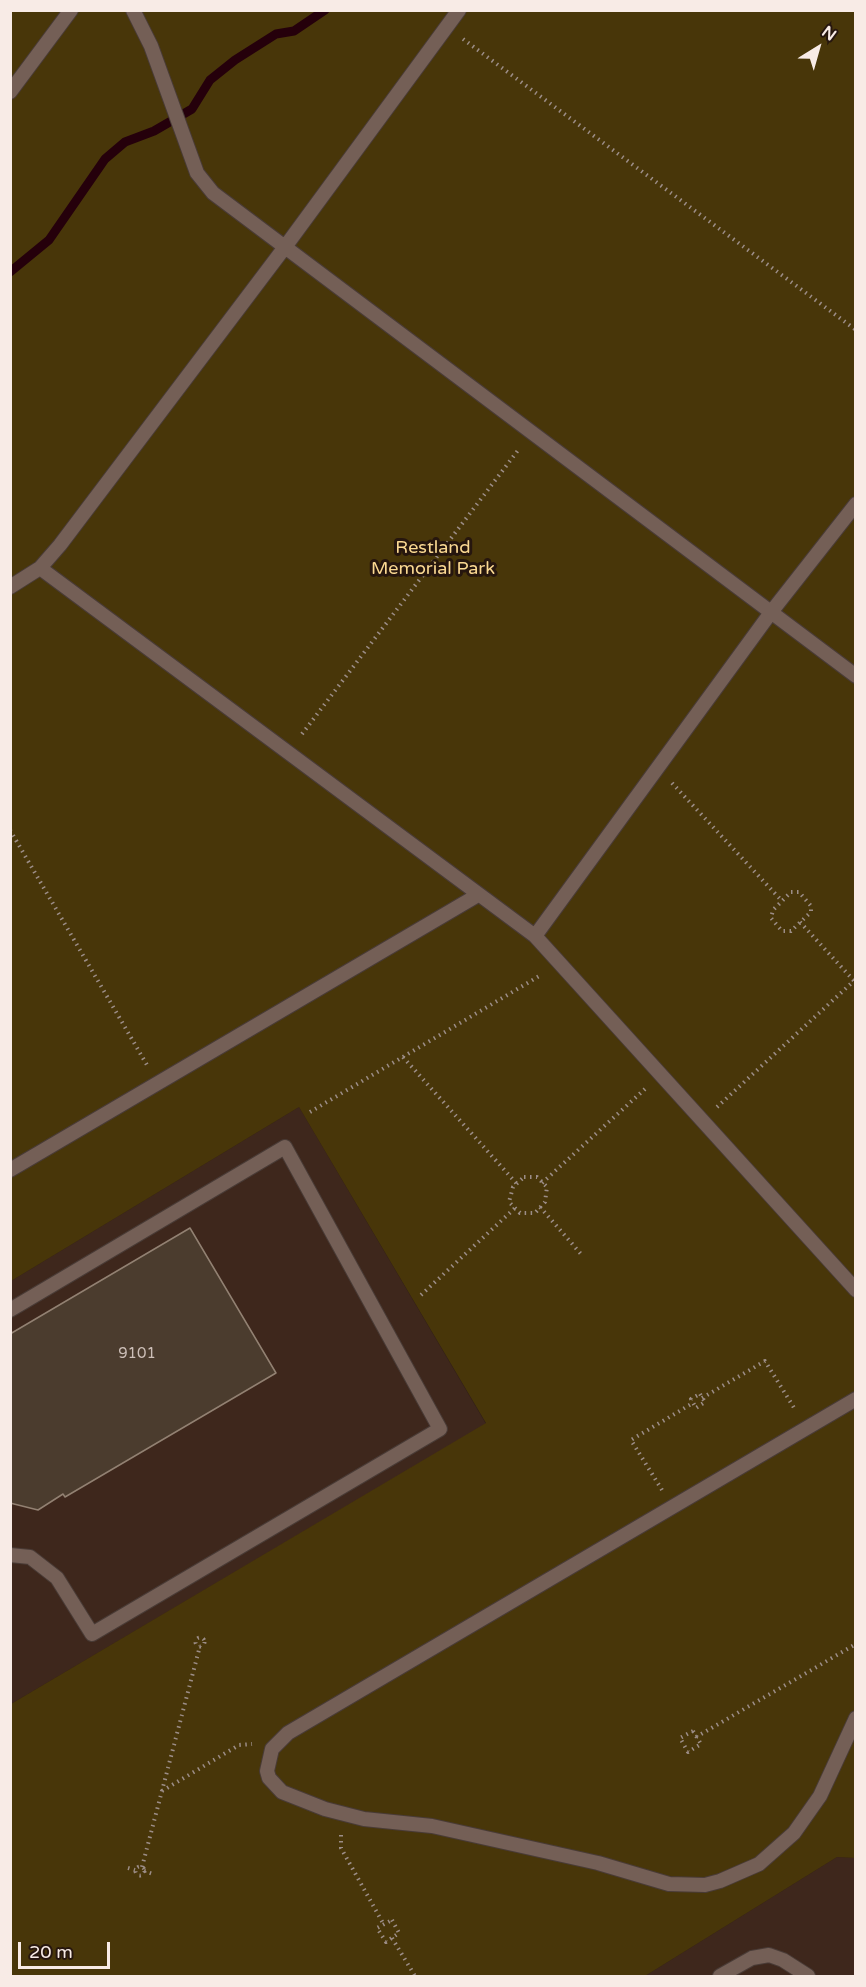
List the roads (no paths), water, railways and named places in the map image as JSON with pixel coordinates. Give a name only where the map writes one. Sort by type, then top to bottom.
[{"type":"lane","points":[[10,92],[71,10]]},
{"type":"lane","points":[[133,10],[151,46],[185,142],[203,184],[285,248],[772,611],[855,676]]},
{"type":"lane","points":[[10,586],[40,568],[285,248],[459,10]]},
{"type":"lane","points":[[535,936],[772,611],[855,504]]},
{"type":"lane","points":[[40,568],[535,936],[855,1290]]},
{"type":"lane","points":[[10,1170],[478,895]]},
{"type":"lane","points":[[10,1310],[285,1147],[440,1429],[92,1634],[57,1578],[30,1557],[10,1555]]},
{"type":"lane","points":[[855,1399],[288,1733],[272,1749],[267,1771],[269,1778],[282,1792],[304,1803],[345,1814],[432,1826],[598,1863],[669,1884],[705,1885],[759,1864],[794,1833],[820,1796],[855,1718]]},
{"type":"lane","points":[[720,1977],[752,1958],[769,1955],[783,1960],[808,1977]]},
{"type":"waterway","points":[[10,272],[49,240],[105,159],[125,142],[154,131],[192,109],[210,80],[235,60],[276,34],[294,31],[325,10]]},
{"type":"park label","name":"Restland Memorial Park","points":[[433,558]]}]
